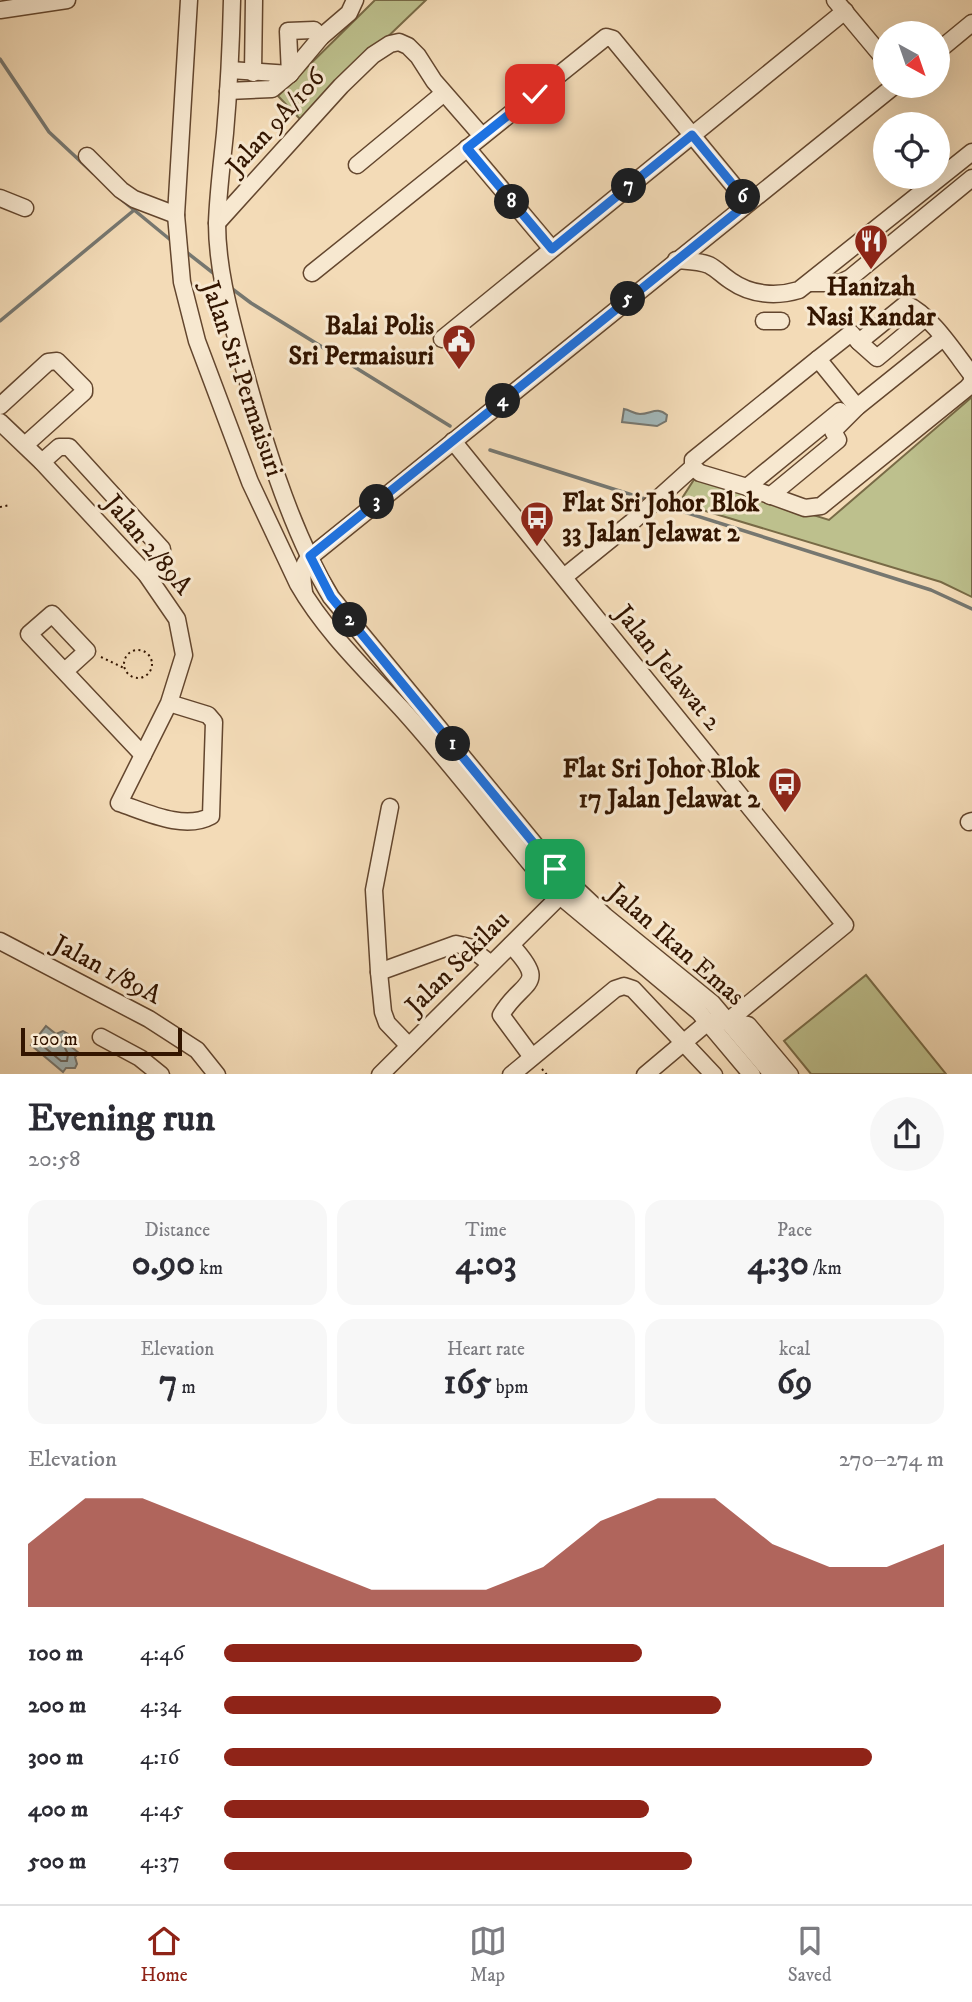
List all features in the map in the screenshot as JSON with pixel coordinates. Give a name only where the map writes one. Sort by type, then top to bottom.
[{"type":"street","points":[[0,10],[67,0]]},
{"type":"street","name":"Jalan Sri Permaisuri","points":[[189,0],[177,223],[182,282],[197,341],[250,482],[304,597],[356,660],[401,708],[539,874],[566,891]]},
{"type":"street","name":"Jalan Sri Permaisuri","points":[[232,0],[230,70],[217,223],[220,260],[228,305],[254,407],[298,532],[331,597],[555,869],[566,891]]},
{"type":"street","points":[[253,73],[254,0]]},
{"type":"street","points":[[228,92],[272,89],[290,74],[321,37],[349,13],[355,0]]},
{"type":"street","points":[[442,339],[692,135],[840,6],[873,45]]},
{"type":"street","points":[[950,41],[972,23]]},
{"type":"street","points":[[290,74],[288,32],[314,30],[321,37]]},
{"type":"street","points":[[312,273],[588,51],[610,37],[748,203]]},
{"type":"street","name":"Jalan 9A/106","points":[[217,223],[341,86],[373,55],[390,44],[399,42],[408,46],[444,93]]},
{"type":"street","points":[[230,70],[290,74]]},
{"type":"street","points":[[357,165],[444,93],[482,136]]},
{"type":"street","points":[[304,597],[303,569],[310,556],[879,98]]},
{"type":"street","points":[[467,148],[552,249]]},
{"type":"street","points":[[676,260],[702,263],[772,307],[810,283],[972,152]]},
{"type":"street","points":[[87,156],[121,190],[177,223]]},
{"type":"street","points":[[810,283],[840,283],[850,278],[972,178]]},
{"type":"street","points":[[0,198],[24,208]]},
{"type":"street","points":[[712,232],[711,245],[720,272]]},
{"type":"street","points":[[693,467],[700,473],[805,508],[821,506],[972,382],[972,376],[943,338],[914,307],[906,304],[859,342]]},
{"type":"street","points":[[877,358],[925,318]]},
{"type":"street","points":[[564,577],[632,522],[693,467],[693,460],[851,333],[893,378]]},
{"type":"street","points":[[747,487],[943,338]]},
{"type":"street","points":[[818,359],[855,404]]},
{"type":"street","points":[[0,406],[48,362],[57,361],[84,388],[84,392],[25,445]]},
{"type":"street","points":[[770,496],[838,440],[833,431],[855,404]]},
{"type":"street","points":[[227,418],[254,407]]},
{"type":"street","name":"Jalan 2/89A","points":[[0,422],[146,574],[177,620],[184,655],[169,704],[119,803],[180,821],[200,822],[211,816],[214,722],[208,715],[169,704]]},
{"type":"street","name":"Jalan Jelawat 2","points":[[453,441],[845,925],[728,1021]]},
{"type":"street","points":[[41,462],[59,447],[69,447],[162,549],[162,557],[146,574]]},
{"type":"street","points":[[278,546],[295,556],[310,556]]},
{"type":"street","points":[[65,671],[87,651],[52,614],[29,634],[144,755]]},
{"type":"street","points":[[390,807],[374,890],[379,972],[383,1012],[387,1023],[409,1046]]},
{"type":"street","name":"Jalan Sekilau","points":[[380,1074],[566,891]]},
{"type":"street","name":"Jalan Ikan Emas","points":[[566,891],[712,1003],[773,1074]]},
{"type":"street","name":"Jalan Ikan Emas","points":[[566,891],[708,1022],[752,1074]]},
{"type":"street","name":"Jalan 1/89A","points":[[0,941],[149,1020],[197,1050],[217,1074]]},
{"type":"street","points":[[379,972],[456,944],[468,947],[491,964]]},
{"type":"street","points":[[511,945],[529,964],[530,978],[501,1015],[532,1057]]},
{"type":"street","points":[[511,1074],[615,989],[624,986],[633,989],[713,1074]]},
{"type":"street","points":[[645,1074],[708,1022],[728,1021],[748,1025],[790,1074]]},
{"type":"street","points":[[101,1037],[140,1058],[161,1074]]},
{"type":"path","points":[[0,507],[10,505]]},
{"type":"path","points":[[87,651],[125,668],[134,677],[144,676],[152,666],[150,656],[142,650],[132,651],[125,659],[125,668]]},
{"type":"green space","points":[[375,0],[426,0],[301,120],[278,96]]},
{"type":"green space","points":[[972,397],[972,597],[941,582],[679,503],[695,478],[829,520]]},
{"type":"green space","points":[[866,975],[946,1074],[811,1074],[784,1041]]},
{"type":"water","points":[[624,409],[640,414],[660,411],[667,415],[666,421],[657,426],[622,422]]},
{"type":"water","points":[[46,1026],[56,1034],[63,1031],[70,1035],[69,1045],[79,1053],[75,1057],[75,1068],[66,1068],[63,1072],[31,1045]]},
{"type":"waterway","points":[[0,59],[49,132],[93,173]]},
{"type":"waterway","points":[[122,200],[173,242]]},
{"type":"waterway","points":[[0,321],[133,211]]},
{"type":"waterway","points":[[185,251],[217,276]]},
{"type":"waterway","points":[[231,288],[450,426]]},
{"type":"waterway","points":[[490,450],[648,500]]},
{"type":"waterway","points":[[659,504],[931,590],[972,609]]},
{"type":"place","name":"Hanizah Nasi Kandar","points":[[871,271]]},
{"type":"place","name":"Balai Polis Sri Permaisuri","points":[[459,371]]},
{"type":"place","name":"Flat Sri Johor Blok 33 Jalan Jelawat 2","points":[[537,548]]},
{"type":"place","name":"Flat Sri Johor Blok 17 Jalan Jelawat 2","points":[[785,814]]},
{"type":"route","points":[[535,94],[467,148],[552,249],[692,135],[748,203],[310,556],[331,597],[555,869]]}]
